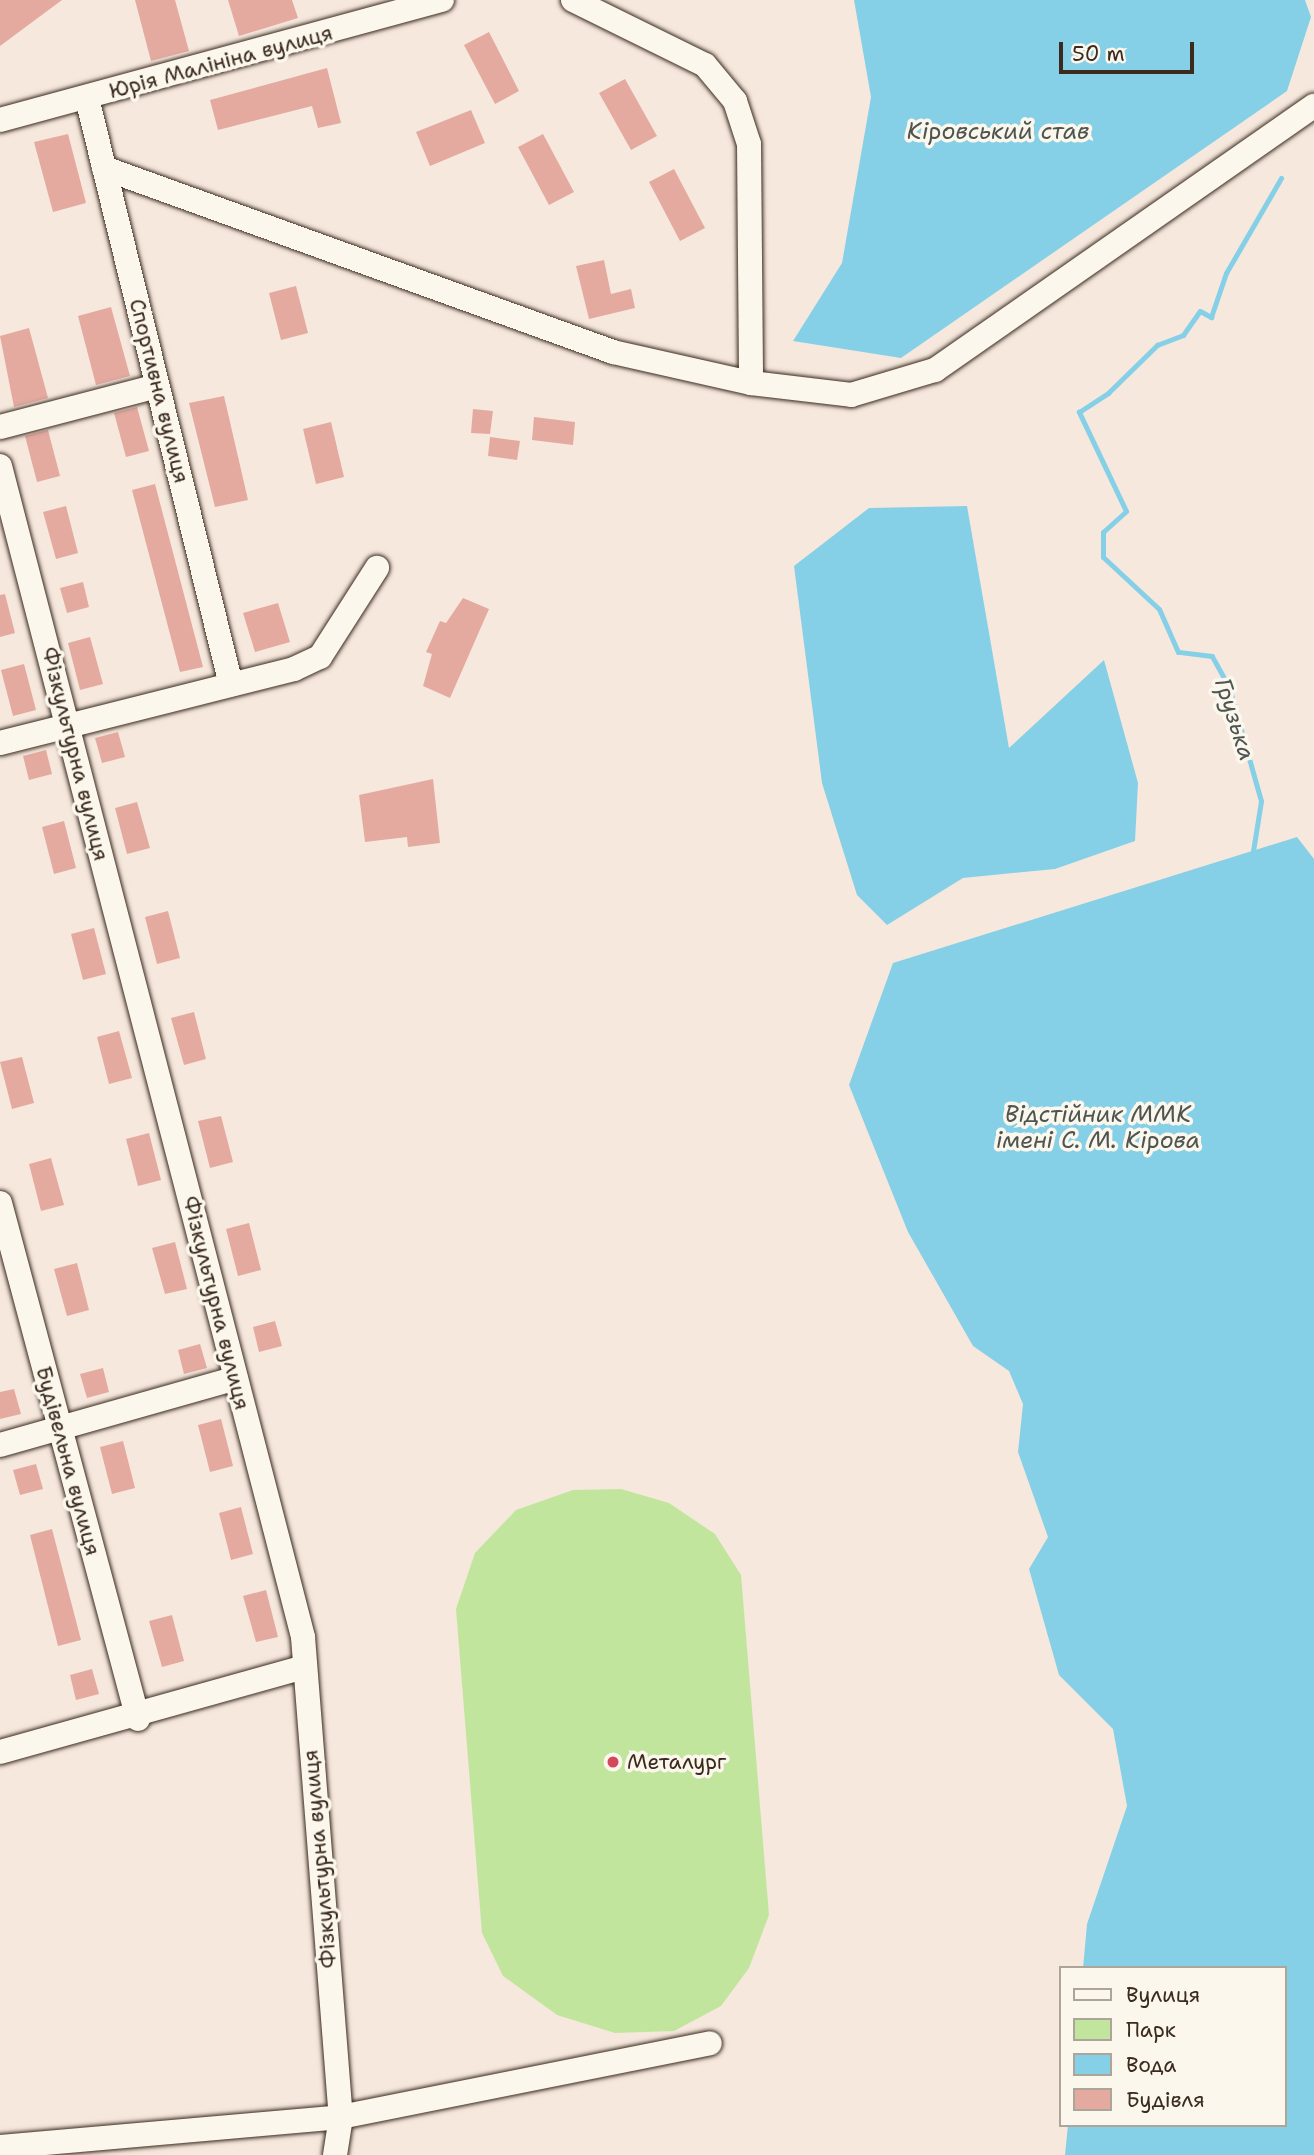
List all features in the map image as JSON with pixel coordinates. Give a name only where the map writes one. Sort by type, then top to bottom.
[{"type":"street","name":"Юрія Малініна вулиця","points":[[0,120],[442,0]]},
{"type":"street","points":[[573,0],[705,65],[735,101],[749,144],[751,383]]},
{"type":"street","name":"Спортивна вулиця","points":[[87,98],[231,685]]},
{"type":"street","points":[[104,168],[613,352],[751,383],[850,395],[935,370],[1314,106]]},
{"type":"street","points":[[0,426],[158,386]]},
{"type":"street","name":"Фiзкультурна вулиця","points":[[0,466],[303,1637],[341,2117],[335,2155]]},
{"type":"street","points":[[0,743],[231,685],[320,657],[377,568]]},
{"type":"street","name":"Будівельна вулиця","points":[[0,1203],[58,1429],[138,1719]]},
{"type":"street","points":[[0,1446],[236,1378]]},
{"type":"street","points":[[0,1752],[138,1719],[304,1667]]},
{"type":"street","points":[[0,2147],[341,2117],[710,2043]]},
{"type":"green space","name":"Металург","points":[[621,1489],[669,1503],[715,1534],[741,1575],[769,1915],[749,1968],[721,2006],[674,2031],[615,2033],[557,2015],[503,1976],[482,1933],[456,1609],[475,1553],[516,1510],[573,1490]]},
{"type":"water","name":"Кіровський став","points":[[854,0],[1305,0],[1311,17],[1287,91],[901,358],[793,341],[842,263],[871,97]]},
{"type":"water","points":[[967,506],[1009,748],[1104,660],[1138,783],[1135,841],[1055,869],[963,878],[887,925],[857,895],[822,783],[794,566],[869,508]]},
{"type":"water","name":"Відстійник ММК імені С. М. Кірова","points":[[1297,837],[1314,859],[1314,2155],[1065,2155],[1068,2127],[1286,2127],[1286,1966],[1083,1966],[1087,1924],[1127,1806],[1113,1729],[1059,1675],[1029,1569],[1048,1537],[1018,1452],[1023,1404],[1009,1371],[973,1346],[908,1232],[849,1085],[893,963]]},
{"type":"building","points":[[0,0],[62,0],[0,46]]},
{"type":"building","points":[[135,0],[175,0],[189,51],[151,61]]},
{"type":"building","points":[[228,0],[292,0],[298,18],[239,36]]},
{"type":"building","points":[[489,32],[519,91],[495,104],[464,45]]},
{"type":"building","points":[[327,68],[341,123],[318,128],[312,106],[218,130],[210,100]]},
{"type":"building","points":[[625,79],[657,136],[631,150],[599,93]]},
{"type":"building","points":[[471,110],[485,143],[430,166],[416,132]]},
{"type":"building","points":[[68,134],[86,203],[53,212],[34,142]]},
{"type":"building","points":[[543,134],[574,192],[549,205],[518,147]]},
{"type":"building","points":[[674,169],[705,228],[680,241],[649,182]]},
{"type":"building","points":[[604,260],[611,294],[631,289],[635,308],[589,319],[576,266]]},
{"type":"building","points":[[296,286],[308,333],[281,340],[269,293]]},
{"type":"building","points":[[111,307],[130,376],[96,385],[78,316]]},
{"type":"building","points":[[29,328],[48,398],[14,407],[0,336]]},
{"type":"building","points":[[224,396],[248,500],[215,507],[189,403]]},
{"type":"building","points":[[137,407],[149,451],[126,457],[114,413]]},
{"type":"building","points":[[473,409],[493,411],[490,434],[471,433]]},
{"type":"building","points":[[534,417],[575,422],[573,445],[532,440]]},
{"type":"building","points":[[331,422],[344,477],[316,484],[303,429]]},
{"type":"building","points":[[48,430],[60,476],[37,482],[25,436]]},
{"type":"building","points":[[490,437],[520,441],[517,460],[488,456]]},
{"type":"building","points":[[155,484],[203,667],[180,672],[132,490]]},
{"type":"building","points":[[66,506],[78,553],[56,559],[43,512]]},
{"type":"building","points":[[83,582],[89,607],[67,613],[60,588]]},
{"type":"building","points":[[5,594],[15,633],[0,637],[0,595]]},
{"type":"building","points":[[463,598],[489,609],[450,698],[423,686],[432,654],[426,652],[440,621],[446,623]]},
{"type":"building","points":[[278,603],[290,642],[255,652],[243,613]]},
{"type":"building","points":[[90,637],[103,684],[80,690],[68,643]]},
{"type":"building","points":[[24,664],[36,710],[13,716],[1,670]]},
{"type":"building","points":[[118,732],[125,757],[102,763],[95,738]]},
{"type":"building","points":[[46,750],[52,774],[29,780],[23,756]]},
{"type":"building","points":[[433,779],[440,843],[408,847],[407,837],[365,842],[359,795]]},
{"type":"building","points":[[137,802],[150,848],[127,854],[115,808]]},
{"type":"building","points":[[64,821],[76,868],[54,874],[42,827]]},
{"type":"building","points":[[168,911],[180,958],[157,964],[145,917]]},
{"type":"building","points":[[94,928],[106,974],[83,980],[71,934]]},
{"type":"building","points":[[194,1012],[206,1059],[184,1065],[171,1018]]},
{"type":"building","points":[[119,1031],[132,1078],[109,1084],[97,1037]]},
{"type":"building","points":[[22,1057],[34,1103],[12,1109],[0,1062]]},
{"type":"building","points":[[221,1116],[233,1162],[210,1168],[198,1121]]},
{"type":"building","points":[[149,1133],[161,1180],[138,1186],[126,1139]]},
{"type":"building","points":[[51,1158],[64,1205],[41,1211],[29,1164]]},
{"type":"building","points":[[249,1223],[261,1270],[238,1276],[226,1229]]},
{"type":"building","points":[[175,1242],[187,1289],[165,1294],[152,1248]]},
{"type":"building","points":[[77,1263],[89,1310],[67,1316],[54,1269]]},
{"type":"building","points":[[275,1321],[282,1346],[259,1352],[253,1327]]},
{"type":"building","points":[[200,1344],[207,1368],[184,1374],[178,1350]]},
{"type":"building","points":[[103,1368],[109,1392],[87,1398],[80,1374]]},
{"type":"building","points":[[14,1389],[21,1414],[0,1419],[0,1392]]},
{"type":"building","points":[[221,1419],[233,1466],[210,1472],[198,1425]]},
{"type":"building","points":[[123,1441],[135,1488],[112,1494],[100,1447]]},
{"type":"building","points":[[36,1464],[43,1489],[20,1495],[13,1470]]},
{"type":"building","points":[[241,1507],[253,1554],[231,1560],[219,1513]]},
{"type":"building","points":[[52,1529],[81,1640],[58,1646],[30,1535]]},
{"type":"building","points":[[266,1590],[278,1637],[256,1642],[243,1596]]},
{"type":"building","points":[[172,1615],[184,1661],[162,1667],[149,1621]]},
{"type":"building","points":[[92,1669],[99,1694],[76,1700],[70,1675]]},
{"type":"waterway","name":"Грузька","points":[[1253,851],[1261,801],[1229,687],[1212,656],[1178,652],[1159,609],[1103,557],[1103,532],[1126,511],[1079,412],[1108,393],[1157,345],[1183,335],[1200,311],[1211,317],[1226,273],[1281,178]]},
{"type":"place","name":"Металург","points":[[613,1762]]}]
